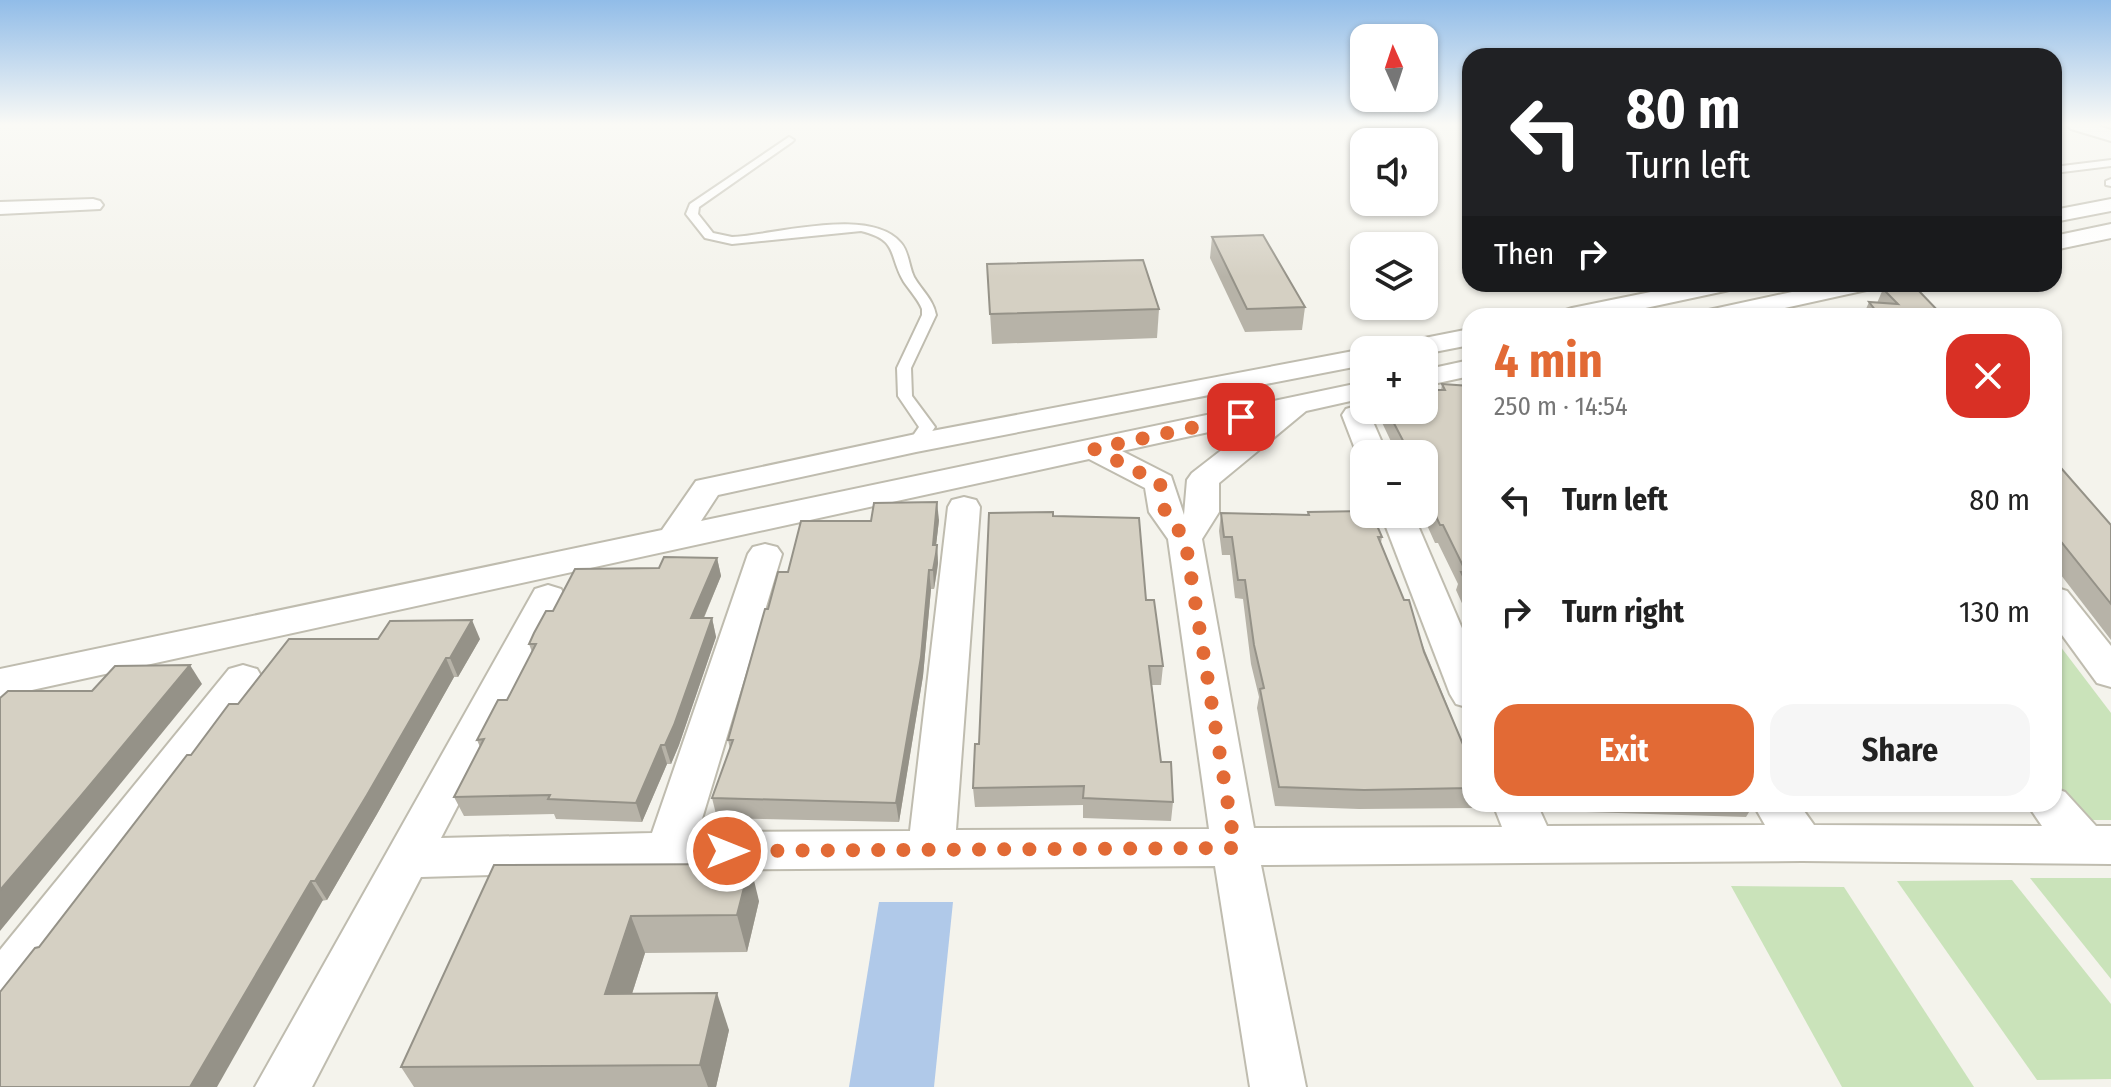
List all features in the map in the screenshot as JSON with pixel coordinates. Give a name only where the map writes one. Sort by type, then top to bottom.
[{"type":"street","points":[[0,208],[93,205]]},
{"type":"street","points":[[2062,214],[2111,205]]},
{"type":"street","points":[[2062,241],[2111,231]]},
{"type":"street","points":[[1610,308],[1687,292]]},
{"type":"street","points":[[1750,308],[1826,292]]},
{"type":"street","points":[[1438,343],[1462,339]]},
{"type":"street","points":[[672,539],[707,488],[916,443],[1350,360]]},
{"type":"street","points":[[1438,375],[1462,370]]},
{"type":"street","points":[[0,683],[1300,404],[1350,402]]},
{"type":"street","points":[[1185,539],[1203,512],[1203,480],[1300,404]]},
{"type":"street","points":[[1094,449],[1160,483],[1165,512],[1185,539],[1235,848],[1278,1087]]},
{"type":"street","points":[[931,851],[964,507]]},
{"type":"street","points":[[1403,528],[1462,674]]},
{"type":"street","points":[[669,851],[765,554]]},
{"type":"street","points":[[283,1087],[548,597]]},
{"type":"street","points":[[2062,609],[2111,673]]},
{"type":"street","points":[[0,989],[243,679]]},
{"type":"street","points":[[1518,812],[1532,845]]},
{"type":"street","points":[[1781,812],[1802,843]]},
{"type":"street","points":[[2059,812],[2098,845]]},
{"type":"street","points":[[406,858],[669,851],[1802,843],[2098,845]]},
{"type":"lane","points":[[738,176],[694,206],[692,214],[700,227],[712,237],[778,238],[827,230],[866,228],[883,233],[897,245],[910,281],[929,305],[929,315],[904,368],[905,396],[927,427],[916,443]]},
{"type":"green space","points":[[2062,649],[2111,713],[2111,820],[2084,820],[2062,794]]},
{"type":"green space","points":[[2030,878],[2111,878],[2111,979]]},
{"type":"green space","points":[[2012,880],[2111,1004],[2111,1079],[2037,1080],[1897,881]]},
{"type":"green space","points":[[1731,886],[1844,887],[1974,1087],[1842,1087]]},
{"type":"water","points":[[879,902],[953,902],[934,1087],[849,1087]]},
{"type":"building","points":[[1263,235],[1305,307],[1247,309],[1212,237]]},
{"type":"building","points":[[1143,260],[1159,309],[990,314],[987,264]]},
{"type":"building","points":[[1886,292],[1920,292],[1935,308],[1874,308],[1869,302],[1898,304]]},
{"type":"building","points":[[1442,384],[1462,385],[1462,564],[1438,521],[1438,440],[1403,440],[1394,424],[1438,424],[1438,390],[1445,390]]},
{"type":"building","points":[[2062,469],[2111,525],[2111,604],[2062,543]]},
{"type":"building","points":[[937,502],[933,545],[937,545],[936,554],[933,570],[929,570],[921,657],[896,803],[712,798],[733,740],[728,740],[765,609],[768,609],[778,572],[788,572],[801,521],[871,521],[874,503]]},
{"type":"building","points":[[1350,511],[1350,528],[1378,528],[1382,537],[1378,537],[1404,600],[1409,600],[1424,652],[1462,742],[1462,788],[1364,790],[1279,787],[1260,689],[1264,688],[1245,580],[1238,580],[1232,537],[1224,537],[1221,513],[1309,515],[1308,512]]},
{"type":"building","points":[[1053,512],[1053,516],[1139,518],[1146,600],[1154,600],[1163,666],[1149,666],[1161,762],[1171,762],[1173,802],[1083,798],[1084,786],[973,788],[975,744],[979,744],[989,513]]},
{"type":"building","points":[[664,557],[717,558],[691,618],[712,618],[674,725],[665,745],[661,745],[636,803],[548,799],[550,795],[454,797],[484,739],[477,740],[498,700],[507,700],[536,644],[529,644],[534,633],[546,611],[553,611],[575,569],[659,568]]},
{"type":"building","points":[[472,620],[450,658],[446,658],[315,881],[311,881],[190,1087],[0,1087],[0,992],[39,947],[187,755],[191,755],[229,704],[238,704],[289,639],[378,639],[390,621]]},
{"type":"building","points":[[190,665],[0,890],[0,698],[8,691],[92,691],[115,666]]},
{"type":"building","points":[[750,864],[737,915],[631,916],[605,994],[717,993],[700,1065],[401,1067],[494,865]]},
{"type":"route","points":[[727,851],[1235,848],[1185,539],[1165,512],[1160,483],[1094,449],[1241,417]]}]
